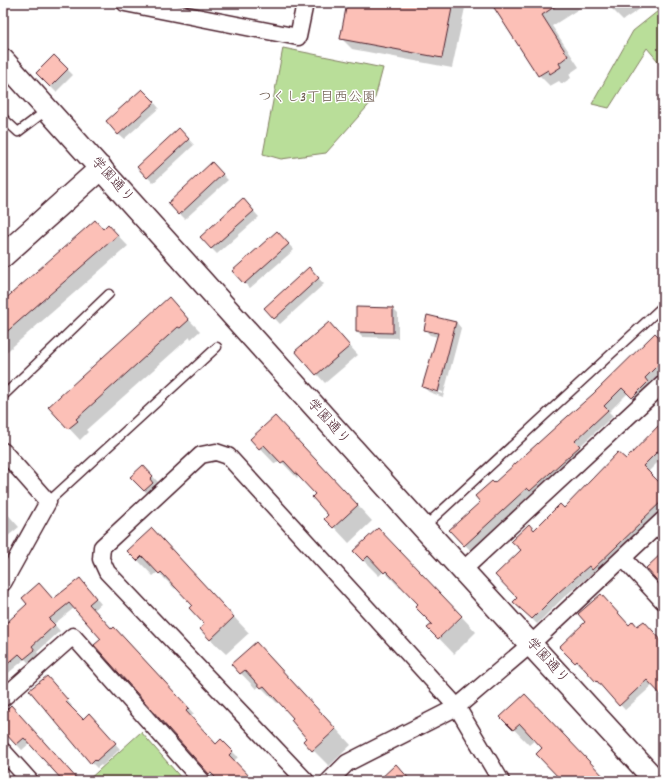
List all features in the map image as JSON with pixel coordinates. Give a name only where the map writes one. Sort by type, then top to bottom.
[{"type":"street","points":[[133,4],[298,37],[305,3]]},
{"type":"street","name":"学園通り","points":[[3,60],[423,527],[656,781]]},
{"type":"street","points":[[3,256],[101,168]]},
{"type":"street","points":[[463,570],[663,384]]},
{"type":"street","points":[[3,451],[48,502],[7,563],[3,583]]},
{"type":"street","points":[[306,781],[107,572],[101,559],[102,547],[201,455],[216,452],[228,456],[457,707],[501,781]]},
{"type":"street","points":[[329,781],[347,763],[457,707],[531,644],[663,520]]},
{"type":"street","points":[[623,558],[663,601]]},
{"type":"street","points":[[3,698],[73,636],[202,781]]},
{"type":"street","points":[[3,751],[30,781]]},
{"type":"lane","points":[[3,118],[18,132],[48,109]]},
{"type":"lane","points":[[3,396],[109,294]]},
{"type":"lane","points":[[423,527],[663,306]]},
{"type":"lane","points":[[48,502],[217,347]]},
{"type":"green space","points":[[663,7],[663,67],[647,48],[609,108],[592,104],[633,31]]},
{"type":"green space","name":"つくし3丁目西公園","points":[[283,48],[383,68],[375,98],[326,153],[281,159],[263,154]]},
{"type":"green space","points":[[141,732],[182,779],[180,781],[87,781]]},
{"type":"building","points":[[347,3],[453,3],[442,58],[340,39]]},
{"type":"building","points":[[491,3],[560,3],[542,15],[568,56],[559,63],[561,67],[550,74],[548,70],[538,76]]},
{"type":"building","points":[[54,55],[68,69],[50,87],[36,73]]},
{"type":"building","points":[[142,89],[155,102],[118,135],[106,121]]},
{"type":"building","points":[[179,128],[189,139],[147,178],[137,167]]},
{"type":"building","points":[[212,162],[223,174],[179,215],[168,203]]},
{"type":"building","points":[[243,198],[254,211],[211,249],[200,237]]},
{"type":"building","points":[[95,220],[103,229],[108,224],[118,235],[3,335],[3,301]]},
{"type":"building","points":[[277,231],[289,244],[244,284],[232,271]]},
{"type":"building","points":[[309,267],[319,278],[274,319],[264,308]]},
{"type":"building","points":[[169,297],[189,320],[180,328],[178,327],[76,419],[78,421],[68,429],[48,407]]},
{"type":"building","points":[[356,307],[393,308],[393,333],[356,332]]},
{"type":"building","points":[[427,315],[456,322],[438,392],[422,387],[438,333],[424,330]]},
{"type":"building","points":[[329,322],[350,346],[316,375],[295,351]]},
{"type":"building","points":[[655,333],[663,341],[663,360],[645,378],[648,382],[632,398],[622,388],[604,406],[608,410],[575,441],[580,446],[530,491],[527,488],[464,546],[449,530],[480,502],[475,496],[492,481],[494,483],[593,394]]},
{"type":"building","points":[[275,416],[358,505],[333,528],[324,519],[328,515],[312,497],[315,494],[284,461],[281,463],[264,445],[259,449],[250,439]]},
{"type":"building","points":[[663,421],[663,446],[643,466],[663,486],[663,500],[592,570],[589,566],[559,592],[532,619],[513,602],[517,598],[495,575],[521,550],[511,541],[529,524],[534,530],[560,504],[564,508],[618,452],[626,459]]},
{"type":"building","points":[[143,465],[153,476],[150,479],[153,483],[144,491],[130,477]]},
{"type":"building","points":[[152,528],[234,617],[210,640],[200,629],[204,624],[189,608],[192,605],[161,572],[159,574],[142,556],[137,561],[127,551]]},
{"type":"building","points":[[378,528],[462,616],[438,639],[427,628],[432,624],[415,607],[418,604],[386,571],[384,573],[368,556],[363,561],[353,551]]},
{"type":"building","points":[[663,552],[663,587],[646,568]]},
{"type":"building","points":[[80,578],[96,598],[89,604],[112,629],[114,627],[189,708],[186,711],[216,744],[221,739],[233,751],[229,755],[254,781],[219,781],[211,773],[209,774],[94,645],[101,639],[69,603],[49,619],[55,625],[32,646],[35,650],[24,659],[19,654],[3,668],[3,626],[27,604],[22,598],[39,583],[53,599]]},
{"type":"building","points":[[601,594],[629,625],[633,621],[637,626],[644,621],[663,642],[663,697],[647,680],[619,706],[577,661],[575,663],[559,647],[585,622],[578,614]]},
{"type":"building","points":[[256,642],[336,729],[312,751],[303,741],[306,738],[291,720],[293,718],[264,686],[261,688],[245,670],[240,674],[231,664]]},
{"type":"building","points":[[47,676],[68,700],[66,702],[83,719],[89,713],[116,743],[91,764],[29,690]]},
{"type":"building","points":[[525,694],[608,781],[562,781],[536,754],[542,748],[520,724],[513,730],[500,717]]},
{"type":"building","points":[[11,705],[79,781],[63,781],[24,738],[16,745],[3,731],[3,713]]},
{"type":"building","points":[[396,764],[411,781],[378,781]]}]
